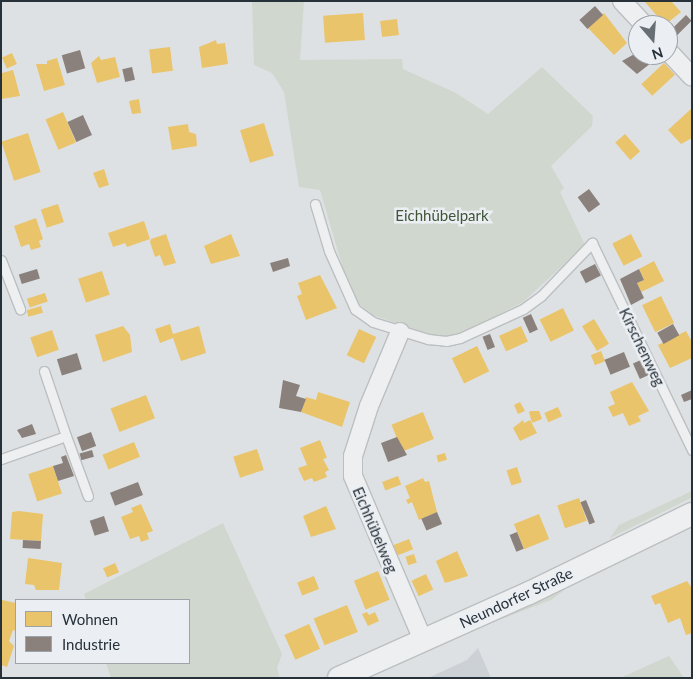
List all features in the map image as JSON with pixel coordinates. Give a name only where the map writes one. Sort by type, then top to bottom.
[{"type":"street","points":[[622,1],[635,15]]},
{"type":"street","points":[[678,62],[692,77]]},
{"type":"street","name":"Eichhübelweg","points":[[400,332],[369,406],[353,456],[353,476],[423,640]]},
{"type":"street","name":"Neundorfer Straße","points":[[339,678],[692,514]]},
{"type":"lane","points":[[315,204],[329,251],[355,308],[373,322],[400,332]]},
{"type":"lane","name":"Kirschenweg","points":[[400,332],[446,341],[494,323],[542,296],[592,244],[692,450]]},
{"type":"lane","points":[[1,260],[20,309]]},
{"type":"lane","points":[[44,371],[88,496]]},
{"type":"lane","points":[[1,459],[66,436]]},
{"type":"shaded area","points":[[478,648],[491,678],[428,678],[467,660]]},
{"type":"green space","name":"Eichhübelpark","points":[[252,1],[304,1],[300,60],[402,59],[403,69],[456,93],[488,114],[542,67],[593,116],[592,126],[551,166],[564,188],[560,192],[585,245],[523,302],[460,335],[444,338],[428,335],[373,315],[358,303],[346,279],[320,190],[299,187],[284,92],[272,73],[254,65]]},
{"type":"green space","points":[[692,491],[691,498],[610,538],[619,525]]},
{"type":"green space","points":[[223,523],[282,654],[277,668],[280,678],[111,678],[106,664],[190,664],[190,599],[86,599],[84,594]]},
{"type":"green space","points":[[566,589],[551,600],[470,631],[526,606]]},
{"type":"green space","points":[[669,656],[684,678],[620,678]]},
{"type":"building: Wohnen","points":[[644,1],[671,1],[681,12],[677,15],[656,15]]},
{"type":"building: Wohnen","points":[[363,13],[365,40],[325,43],[323,16]]},
{"type":"building: Wohnen","points":[[604,13],[627,43],[614,55],[588,28]]},
{"type":"building: Wohnen","points":[[397,19],[399,35],[382,37],[380,21]]},
{"type":"building: Wohnen","points":[[216,40],[217,44],[225,43],[228,64],[202,68],[199,47]]},
{"type":"building: Wohnen","points":[[170,47],[173,71],[152,73],[149,50]]},
{"type":"building: Wohnen","points":[[12,53],[17,64],[7,68],[2,57]]},
{"type":"building: Wohnen","points":[[99,56],[101,60],[115,57],[120,77],[97,83],[91,63]]},
{"type":"building: Wohnen","points":[[57,58],[65,85],[44,91],[36,64],[47,64],[47,61]]},
{"type":"building: Wohnen","points":[[662,65],[666,65],[675,75],[652,96],[641,84]]},
{"type":"building: Wohnen","points":[[13,70],[20,96],[1,99],[2,73]]},
{"type":"building: Wohnen","points":[[139,99],[141,113],[132,114],[129,101]]},
{"type":"building: Wohnen","points":[[692,108],[692,138],[681,144],[668,130]]},
{"type":"building: Wohnen","points":[[63,112],[76,142],[58,150],[46,119]]},
{"type":"building: Wohnen","points":[[264,123],[274,156],[250,163],[240,130]]},
{"type":"building: Wohnen","points":[[188,124],[189,132],[196,134],[197,146],[172,150],[168,127]]},
{"type":"building: Wohnen","points":[[28,133],[41,172],[14,181],[1,142]]},
{"type":"building: Wohnen","points":[[625,134],[640,151],[630,160],[615,143]]},
{"type":"building: Wohnen","points":[[104,169],[109,185],[99,188],[93,173]]},
{"type":"building: Wohnen","points":[[58,204],[64,222],[47,228],[41,210]]},
{"type":"building: Wohnen","points":[[36,218],[43,239],[39,241],[41,247],[31,250],[29,244],[21,247],[14,226]]},
{"type":"building: Wohnen","points":[[144,221],[150,239],[127,247],[125,243],[113,247],[108,233]]},
{"type":"building: Wohnen","points":[[166,234],[176,263],[164,266],[160,255],[155,257],[150,242],[151,239]]},
{"type":"building: Wohnen","points":[[231,234],[240,256],[211,264],[204,246]]},
{"type":"building: Wohnen","points":[[631,234],[642,256],[624,266],[612,244]]},
{"type":"building: Wohnen","points":[[654,261],[664,281],[641,292],[637,283],[644,280],[639,269]]},
{"type":"building: Wohnen","points":[[102,271],[110,295],[86,303],[78,279]]},
{"type":"building: Wohnen","points":[[320,275],[337,308],[306,320],[297,296],[302,294],[298,283]]},
{"type":"building: Wohnen","points":[[45,293],[48,302],[30,307],[27,299]]},
{"type":"building: Wohnen","points":[[661,296],[674,323],[655,332],[642,305]]},
{"type":"building: Wohnen","points":[[41,306],[43,313],[29,317],[27,310]]},
{"type":"building: Wohnen","points":[[563,308],[574,330],[551,342],[540,319]]},
{"type":"building: Wohnen","points":[[594,319],[609,344],[597,351],[582,326]]},
{"type":"building: Wohnen","points":[[170,324],[173,334],[199,326],[206,353],[181,361],[173,338],[160,343],[155,329]]},
{"type":"building: Wohnen","points":[[123,326],[130,335],[132,352],[103,362],[95,335]]},
{"type":"building: Wohnen","points":[[521,326],[528,342],[506,351],[499,336]]},
{"type":"building: Wohnen","points":[[359,329],[376,337],[364,363],[347,355]]},
{"type":"building: Wohnen","points":[[52,330],[59,350],[37,357],[30,337]]},
{"type":"building: Wohnen","points":[[686,331],[692,342],[692,358],[670,368],[658,345]]},
{"type":"building: Wohnen","points":[[477,346],[489,371],[464,383],[452,358]]},
{"type":"building: Wohnen","points":[[601,351],[605,361],[595,365],[591,355]]},
{"type":"building: Wohnen","points":[[632,382],[649,411],[638,416],[641,421],[629,426],[623,413],[613,417],[608,407],[615,404],[610,392]]},
{"type":"building: Wohnen","points":[[318,392],[350,402],[342,427],[301,412],[306,397],[316,400]]},
{"type":"building: Wohnen","points":[[146,395],[155,418],[119,432],[111,409]]},
{"type":"building: Wohnen","points":[[520,402],[525,411],[518,414],[514,405]]},
{"type":"building: Wohnen","points":[[558,407],[562,416],[548,422],[544,413]]},
{"type":"building: Wohnen","points":[[539,411],[542,419],[532,423],[529,412]]},
{"type":"building: Wohnen","points":[[423,412],[434,439],[402,452],[391,425]]},
{"type":"building: Wohnen","points":[[523,420],[524,423],[530,420],[537,433],[520,441],[513,428]]},
{"type":"building: Wohnen","points":[[320,440],[327,458],[323,459],[329,470],[325,472],[327,477],[314,482],[312,478],[304,481],[298,468],[307,465],[300,448]]},
{"type":"building: Wohnen","points":[[134,442],[140,457],[108,470],[102,455]]},
{"type":"building: Wohnen","points":[[257,449],[264,470],[240,478],[233,457]]},
{"type":"building: Wohnen","points":[[445,453],[447,460],[438,462],[436,455]]},
{"type":"building: Wohnen","points":[[53,466],[62,494],[37,502],[28,474]]},
{"type":"building: Wohnen","points":[[517,467],[522,482],[511,486],[507,470]]},
{"type":"building: Wohnen","points":[[398,476],[401,484],[385,490],[382,482]]},
{"type":"building: Wohnen","points":[[423,478],[425,482],[429,481],[437,512],[419,520],[412,502],[408,504],[406,500],[410,498],[405,486]]},
{"type":"building: Wohnen","points":[[579,498],[587,521],[565,528],[557,505]]},
{"type":"building: Wohnen","points":[[141,504],[153,531],[147,533],[149,539],[141,542],[139,536],[130,539],[121,517],[133,512],[131,508]]},
{"type":"building: Wohnen","points":[[326,506],[336,529],[311,537],[303,516]]},
{"type":"building: Wohnen","points":[[12,512],[43,514],[41,541],[10,539]]},
{"type":"building: Wohnen","points":[[539,514],[549,539],[524,549],[514,524]]},
{"type":"building: Wohnen","points":[[409,539],[413,549],[397,556],[393,545]]},
{"type":"building: Wohnen","points":[[457,551],[468,576],[445,583],[436,561]]},
{"type":"building: Wohnen","points":[[414,554],[417,563],[408,565],[405,557]]},
{"type":"building: Wohnen","points":[[28,558],[62,563],[59,590],[36,590],[34,585],[25,584]]},
{"type":"building: Wohnen","points":[[115,563],[119,572],[107,577],[103,568]]},
{"type":"building: Wohnen","points":[[378,571],[390,600],[366,609],[354,581]]},
{"type":"building: Wohnen","points":[[426,574],[433,589],[419,596],[411,581]]},
{"type":"building: Wohnen","points":[[314,576],[319,589],[302,596],[297,582]]},
{"type":"building: Wohnen","points":[[687,581],[692,588],[692,633],[686,635],[680,618],[668,623],[660,603],[655,605],[651,596]]},
{"type":"building: Wohnen","points":[[2,600],[15,603],[15,631],[13,630],[9,641],[14,646],[7,667],[1,665]]},
{"type":"building: Wohnen","points":[[347,605],[358,632],[324,645],[314,618]]},
{"type":"building: Wohnen","points":[[367,612],[369,615],[375,612],[379,621],[368,626],[362,614]]},
{"type":"building: Wohnen","points":[[309,624],[320,649],[295,660],[284,635]]},
{"type":"building: Industrie","points":[[595,6],[603,15],[587,29],[579,20]]},
{"type":"building: Industrie","points":[[686,15],[692,21],[678,34],[678,23]]},
{"type":"building: Industrie","points":[[80,50],[85,68],[67,74],[62,55]]},
{"type":"building: Industrie","points":[[628,58],[628,65],[648,65],[637,74],[622,61]]},
{"type":"building: Industrie","points":[[132,67],[135,80],[125,82],[122,69]]},
{"type":"building: Industrie","points":[[83,115],[92,135],[76,142],[67,122]]},
{"type":"building: Industrie","points":[[589,189],[600,204],[589,213],[578,197]]},
{"type":"building: Industrie","points":[[288,258],[290,266],[273,272],[270,263]]},
{"type":"building: Industrie","points":[[595,264],[601,276],[586,283],[580,272]]},
{"type":"building: Industrie","points":[[37,269],[40,279],[22,284],[19,275]]},
{"type":"building: Industrie","points":[[639,269],[644,280],[637,283],[644,298],[631,305],[620,279]]},
{"type":"building: Industrie","points":[[531,314],[538,330],[530,333],[523,318]]},
{"type":"building: Industrie","points":[[673,324],[679,335],[664,344],[657,333]]},
{"type":"building: Industrie","points":[[490,334],[495,347],[488,350],[483,337]]},
{"type":"building: Industrie","points":[[624,352],[630,367],[611,375],[605,360]]},
{"type":"building: Industrie","points":[[77,353],[82,369],[62,375],[57,359]]},
{"type":"building: Industrie","points":[[643,359],[650,375],[640,379],[633,363]]},
{"type":"building: Industrie","points":[[283,380],[300,385],[296,396],[306,399],[301,412],[279,408]]},
{"type":"building: Industrie","points":[[692,390],[692,399],[684,402],[681,395]]},
{"type":"building: Industrie","points":[[32,424],[36,434],[22,438],[17,430]]},
{"type":"building: Industrie","points":[[91,432],[96,446],[82,451],[77,437]]},
{"type":"building: Industrie","points":[[397,437],[407,455],[388,462],[381,443]]},
{"type":"building: Industrie","points":[[92,450],[94,457],[81,460],[80,454]]},
{"type":"building: Industrie","points":[[66,455],[74,476],[58,481],[53,466],[63,463],[61,457]]},
{"type":"building: Industrie","points":[[138,482],[143,495],[115,506],[110,493]]},
{"type":"building: Industrie","points":[[586,500],[595,522],[589,525],[580,502]]},
{"type":"building: Industrie","points":[[437,512],[442,524],[426,531],[421,519]]},
{"type":"building: Industrie","points":[[104,516],[109,531],[95,536],[90,521]]},
{"type":"building: Industrie","points":[[517,532],[524,549],[516,552],[510,535]]},
{"type":"building: Industrie","points":[[23,540],[41,541],[41,549],[23,548]]}]
